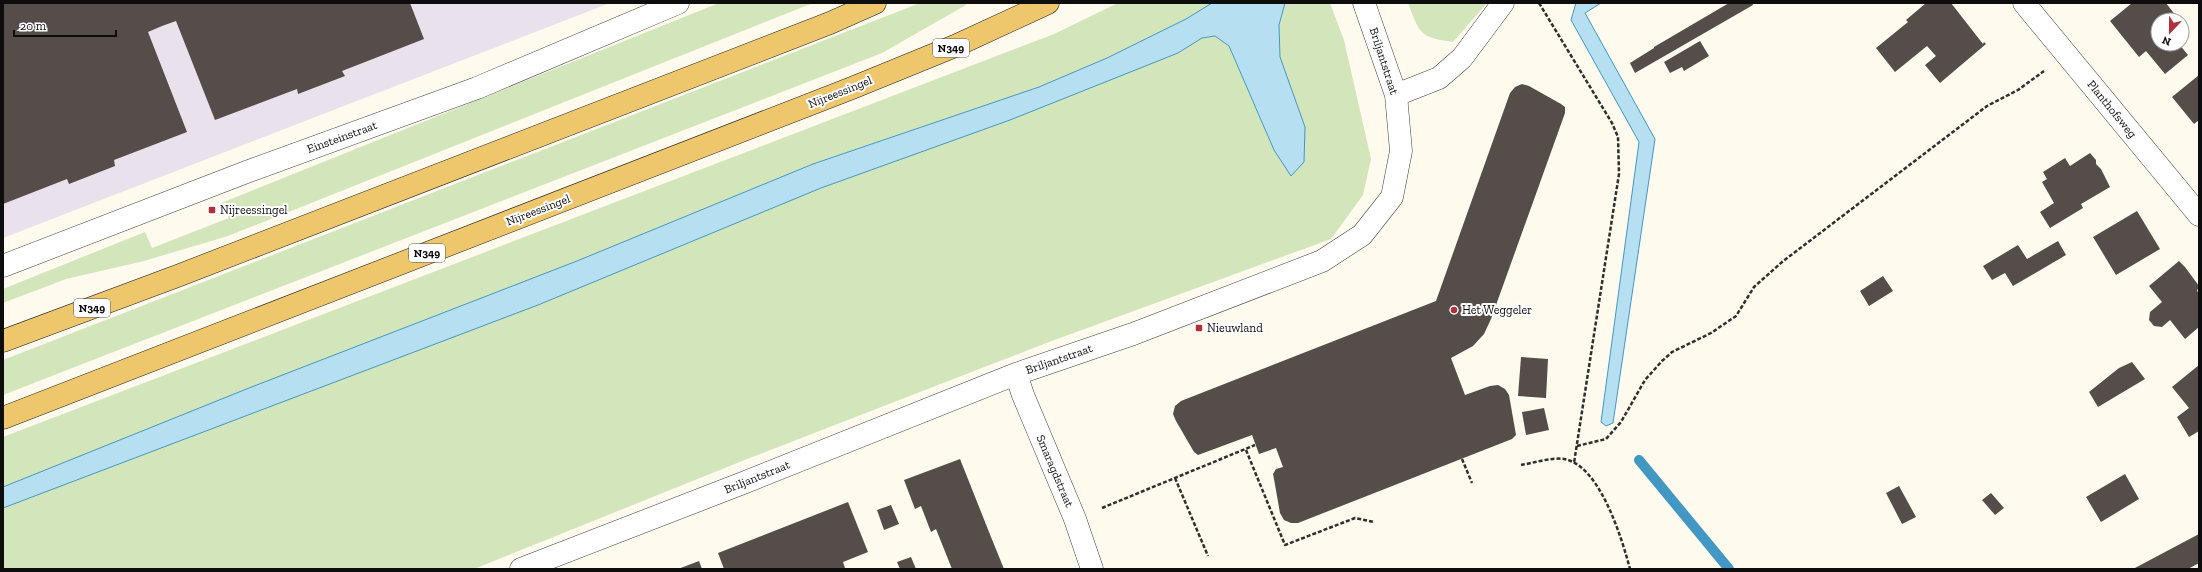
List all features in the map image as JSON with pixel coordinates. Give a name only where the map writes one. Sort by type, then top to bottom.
[{"type":"main road","name":"N349","points":[[3,341],[187,272],[815,29],[875,3]]},
{"type":"main road","name":"Nijreessingel","points":[[3,418],[859,85],[955,46],[1048,3]]},
{"type":"street","name":"Einsteinstraat","points":[[3,266],[249,171],[477,88],[678,3]]},
{"type":"street","name":"Briljantstraat","points":[[521,569],[743,483],[1016,374],[1133,334],[1322,261],[1362,235],[1392,197],[1401,150],[1396,95],[1364,3]]},
{"type":"street","points":[[1396,95],[1439,78],[1456,63],[1503,3]]},
{"type":"street","name":"Planthofsweg","points":[[2024,3],[2199,215]]},
{"type":"street","name":"Smaragdstraat","points":[[1016,374],[1023,395],[1075,519],[1092,569]]},
{"type":"path","points":[[1539,3],[1607,112],[1618,137],[1619,149],[1619,174],[1574,463]]},
{"type":"path","points":[[1577,446],[1606,439],[1622,422],[1644,380],[1662,361],[1672,352],[1710,333],[1736,316],[1754,287],[1794,253],[1980,111],[2018,90],[2066,54]]},
{"type":"path","points":[[1075,519],[1246,450],[1255,445]]},
{"type":"path","points":[[1246,450],[1285,544],[1355,518],[1374,522]]},
{"type":"path","points":[[1462,458],[1472,483]]},
{"type":"path","points":[[1521,465],[1563,459],[1580,467],[1596,486],[1605,500],[1619,530],[1630,569]]},
{"type":"path","points":[[1175,478],[1208,556]]},
{"type":"shaded area","points":[[3,3],[610,3],[3,238]]},
{"type":"green space","points":[[719,3],[813,3],[228,236],[144,261],[66,279],[3,303],[3,289],[145,232],[152,248],[229,218],[221,203]]},
{"type":"green space","points":[[920,3],[965,3],[966,5],[882,53],[3,395],[3,360]]},
{"type":"green space","points":[[1118,3],[1212,3],[1186,19],[1107,58],[1039,87],[813,164],[577,261],[249,388],[3,487],[3,437],[1054,34]]},
{"type":"green space","points":[[1285,3],[1330,3],[1344,40],[1371,159],[1363,195],[1331,239],[1049,342],[747,459],[474,569],[3,569],[3,508],[538,305],[821,188],[1010,120],[1178,53],[1202,38],[1215,36],[1229,46],[1274,150],[1292,175],[1305,127],[1280,57],[1279,25]]},
{"type":"green space","points":[[1408,3],[1487,3],[1453,42],[1433,38],[1422,32],[1415,21]]},
{"type":"water","points":[[1212,3],[1285,3],[1279,25],[1280,57],[1305,127],[1304,162],[1291,176],[1274,150],[1229,46],[1215,36],[1202,38],[1178,53],[1010,120],[821,188],[538,305],[3,508],[3,487],[249,388],[577,261],[813,164],[1039,87],[1107,58],[1186,19]]},
{"type":"water","points":[[1576,3],[1601,3],[1585,13],[1655,139],[1613,423],[1606,426],[1601,422],[1639,142],[1571,20]]},
{"type":"building","points":[[3,3],[410,3],[424,39],[342,71],[345,76],[298,94],[297,89],[215,120],[176,21],[162,26],[148,32],[187,132],[114,160],[115,166],[69,184],[67,179],[3,204]]},
{"type":"building","points":[[1729,3],[1752,3],[1753,5],[1635,73],[1630,63],[1654,47]]},
{"type":"building","points":[[1926,3],[1951,3],[1983,44],[1984,42],[1986,44],[1940,83],[1925,65],[1936,56],[1927,46],[1895,72],[1876,48],[1908,22],[1906,20]]},
{"type":"building","points":[[2132,3],[2166,3],[2173,12],[2150,12],[2150,52],[2186,52],[2188,55],[2165,74],[2146,51],[2139,57],[2110,21]]},
{"type":"building","points":[[1700,41],[1709,56],[1684,71],[1682,67],[1670,73],[1664,62]]},
{"type":"building","points":[[2199,75],[2199,120],[2194,124],[2172,97]]},
{"type":"building","name":"Het Weggeler","points":[[1522,84],[1529,86],[1561,104],[1565,107],[1565,113],[1491,319],[1484,334],[1473,346],[1451,358],[1465,395],[1490,386],[1498,385],[1505,389],[1509,395],[1516,435],[1512,439],[1298,523],[1291,523],[1284,520],[1280,513],[1273,474],[1276,469],[1283,467],[1276,448],[1259,454],[1252,435],[1198,455],[1194,452],[1176,421],[1173,414],[1175,406],[1181,401],[1436,301],[1510,93],[1515,87]]},
{"type":"building","points":[[2090,153],[2096,160],[2096,164],[2101,169],[2110,187],[2081,204],[2083,208],[2050,228],[2040,212],[2054,203],[2042,182],[2047,179],[2043,172],[2065,158],[2070,166]]},
{"type":"building","points":[[2137,211],[2160,249],[2116,275],[2093,237]]},
{"type":"building","points":[[2058,241],[2066,255],[2013,286],[2005,273],[1992,280],[1983,266],[2018,245],[2027,259]]},
{"type":"building","points":[[2179,261],[2199,286],[2197,291],[2199,293],[2199,327],[2185,339],[2170,320],[2162,327],[2154,326],[2149,320],[2150,312],[2162,302],[2149,286]]},
{"type":"building","points":[[1883,276],[1893,291],[1869,306],[1860,291]]},
{"type":"building","points":[[1521,357],[1548,359],[1546,398],[1518,396]]},
{"type":"building","points":[[2132,362],[2145,379],[2098,407],[2089,392],[2119,368]]},
{"type":"building","points":[[2199,365],[2199,431],[2189,437],[2177,417],[2189,408],[2172,387]]},
{"type":"building","points":[[1544,408],[1549,430],[1526,435],[1522,412]]},
{"type":"building","points":[[960,459],[1004,569],[952,569],[936,529],[931,532],[921,506],[915,509],[904,480]]},
{"type":"building","points":[[2125,474],[2139,499],[2101,522],[2086,497]]},
{"type":"building","points":[[1899,486],[1916,517],[1902,524],[1886,493]]},
{"type":"building","points":[[1991,493],[2004,508],[1995,515],[1982,500]]},
{"type":"building","points":[[848,502],[868,552],[843,562],[845,568],[724,569],[718,553]]},
{"type":"building","points":[[891,505],[899,524],[884,530],[877,510]]},
{"type":"building","points":[[2199,534],[2199,563],[2188,569],[2133,569]]},
{"type":"building","points":[[911,557],[916,569],[900,569],[897,562]]},
{"type":"building","points":[[699,561],[702,569],[678,569]]},
{"type":"waterway","points":[[1639,460],[1729,569]]},
{"type":"place","name":"Nijreessingel","points":[[212,210]]},
{"type":"place","name":"Het Weggeler","points":[[1454,310]]},
{"type":"place","name":"Nieuwland","points":[[1199,328]]}]
